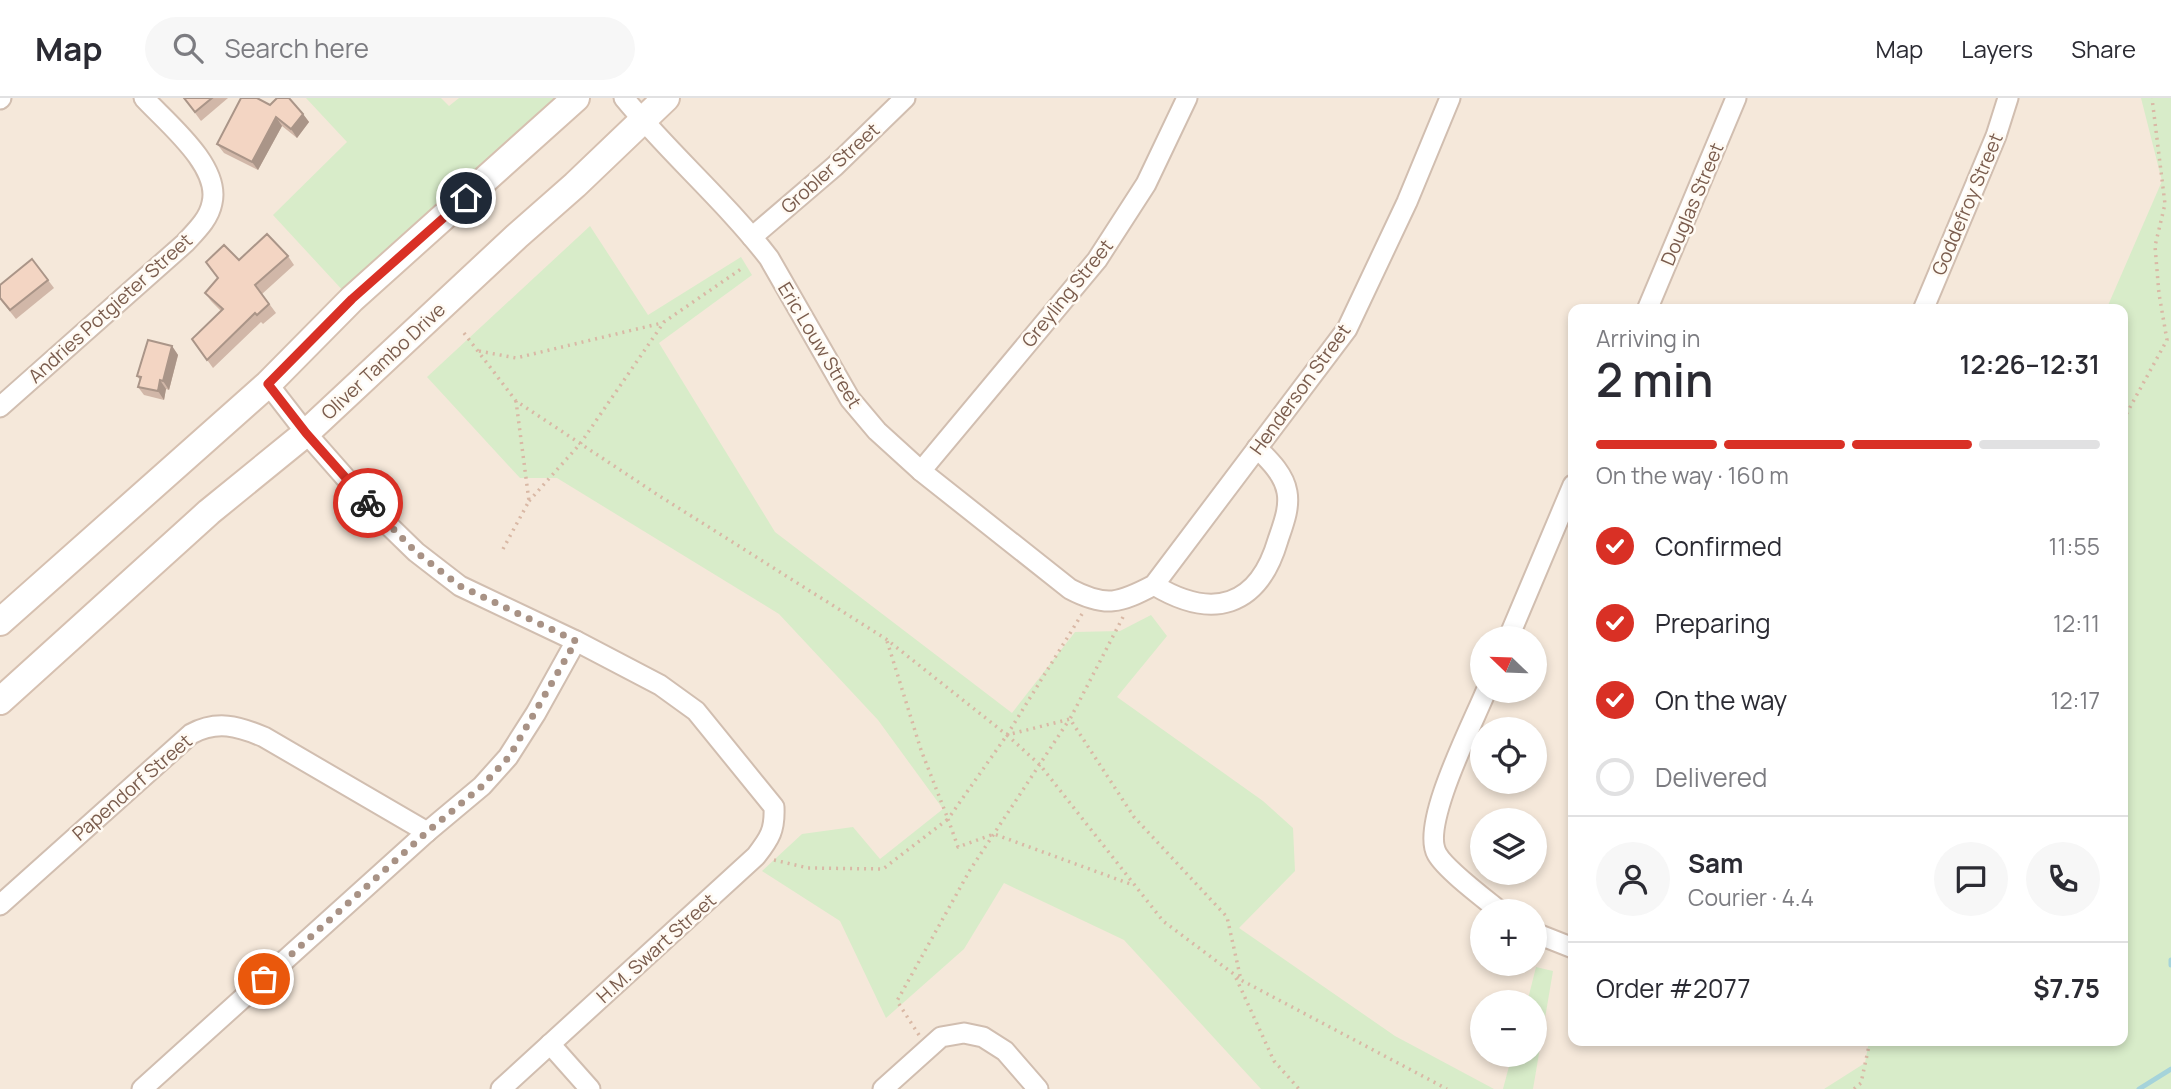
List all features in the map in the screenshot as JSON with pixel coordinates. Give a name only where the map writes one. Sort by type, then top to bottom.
[{"type":"street","name":"Andries Potgieter Street","points":[[0,407],[185,243],[203,223],[212,203],[213,182],[202,160],[144,98]]},
{"type":"street","points":[[0,622],[268,384],[352,299],[576,98]]},
{"type":"street","name":"Eric Louw Street","points":[[624,98],[769,258],[850,399],[877,431],[921,471],[1070,589],[1090,600]]},
{"type":"street","name":"Oliver Tambo Drive","points":[[0,701],[209,512],[306,433],[666,98]]},
{"type":"street","name":"Grobler Street","points":[[752,237],[835,166],[905,98]]},
{"type":"street","name":"Greyling Street","points":[[921,471],[1097,260],[1146,184],[1187,98]]},
{"type":"street","name":"Henderson Street","points":[[1154,584],[1347,329],[1407,202],[1450,98]]},
{"type":"street","name":"Douglas Street","points":[[1650,304],[1736,98]]},
{"type":"street","name":"Goddefroy Street","points":[[1926,304],[1996,136],[2008,98]]},
{"type":"street","points":[[142,1089],[427,832],[482,786],[509,757],[576,641],[460,586],[416,552],[380,517],[306,433],[268,384]]},
{"type":"street","points":[[1090,600],[1115,602],[1154,584],[1173,596],[1216,604],[1235,601],[1246,595],[1259,580],[1276,546],[1286,515],[1287,492],[1274,465],[1257,448]]},
{"type":"street","points":[[1513,626],[1568,497]]},
{"type":"street","name":"H.M. Swart Street","points":[[501,1089],[756,856],[768,841],[775,825],[774,807],[763,791],[696,711],[660,685],[576,641]]},
{"type":"street","points":[[1481,704],[1438,806],[1432,834],[1436,853],[1485,899]]},
{"type":"street","name":"Papendorf Street","points":[[0,905],[191,734],[217,724],[240,727],[264,737],[427,832]]},
{"type":"street","points":[[1547,938],[1568,946]]},
{"type":"street","points":[[883,1089],[941,1037],[964,1032],[983,1037],[1005,1051],[1038,1089]]},
{"type":"street","points":[[551,1044],[590,1089]]},
{"type":"path","points":[[2128,411],[2169,340],[2159,295],[2155,246],[2165,204],[2152,98]]},
{"type":"path","points":[[478,351],[516,358],[664,322],[741,269]]},
{"type":"path","points":[[503,549],[529,501],[580,444],[664,322]]},
{"type":"path","points":[[464,333],[516,401],[886,639],[1007,735],[1040,765],[1163,922],[1241,980],[1447,1089]]},
{"type":"path","points":[[516,401],[529,501]]},
{"type":"path","points":[[928,1048],[897,1001],[970,870],[1070,719],[1135,595]]},
{"type":"path","points":[[756,856],[808,868],[883,869],[948,819],[1007,735],[1090,600]]},
{"type":"path","points":[[886,639],[921,750],[958,847],[994,834],[1133,885]]},
{"type":"path","points":[[1007,735],[1070,719]]},
{"type":"path","points":[[1070,719],[1134,817],[1227,917],[1241,980]]},
{"type":"path","points":[[1235,976],[1275,1061],[1299,1089]]},
{"type":"path","points":[[1854,1089],[1861,1083],[1869,1046]]},
{"type":"shaded area","points":[[0,98],[2171,98],[2171,1089],[0,1089]]},
{"type":"green space","points":[[306,98],[441,98],[449,106],[459,98],[566,98],[346,294],[273,215],[347,142]]},
{"type":"green space","points":[[2141,98],[2171,98],[2171,1089],[1824,1089],[1865,1063],[1868,1046],[2128,1046],[2128,304],[2109,304],[2162,181]]},
{"type":"green space","points":[[590,226],[648,315],[741,257],[752,275],[659,343],[775,532],[1012,713],[1075,632],[1120,631],[1151,615],[1167,636],[1117,697],[1263,801],[1293,828],[1295,871],[1239,928],[1395,1036],[1494,1089],[1261,1089],[1124,940],[1004,883],[964,949],[886,1018],[840,921],[762,871],[802,834],[853,827],[880,859],[943,809],[878,720],[779,614],[557,478],[520,478],[427,377]]},
{"type":"green space","points":[[1547,970],[1553,971],[1547,1006],[1547,990],[1530,990],[1534,976],[1547,976]]},
{"type":"green space","points":[[1509,1067],[1537,1067],[1533,1089],[1503,1089]]},
{"type":"building","points":[[184,98],[212,98],[195,112]]},
{"type":"building","points":[[241,98],[257,98],[270,105],[277,98],[289,98],[303,114],[291,129],[276,117],[252,162],[217,144]]},
{"type":"building","points":[[267,234],[288,256],[255,285],[269,304],[257,315],[255,313],[207,360],[192,339],[223,309],[205,293],[218,278],[206,262],[224,245],[239,260]]},
{"type":"building","points":[[32,259],[48,280],[10,310],[0,298],[0,285]]},
{"type":"building","points":[[148,340],[172,346],[158,391],[138,387],[141,377],[137,376]]},
{"type":"waterway","points":[[2171,960],[2171,965]]},
{"type":"waterway","points":[[2139,1089],[2171,1069]]},
{"type":"way so far","points":[[264,979],[482,786],[509,757],[576,641],[460,586],[416,552],[368,503]]},
{"type":"route","points":[[368,503],[306,433],[268,384],[352,299],[466,198]]}]
